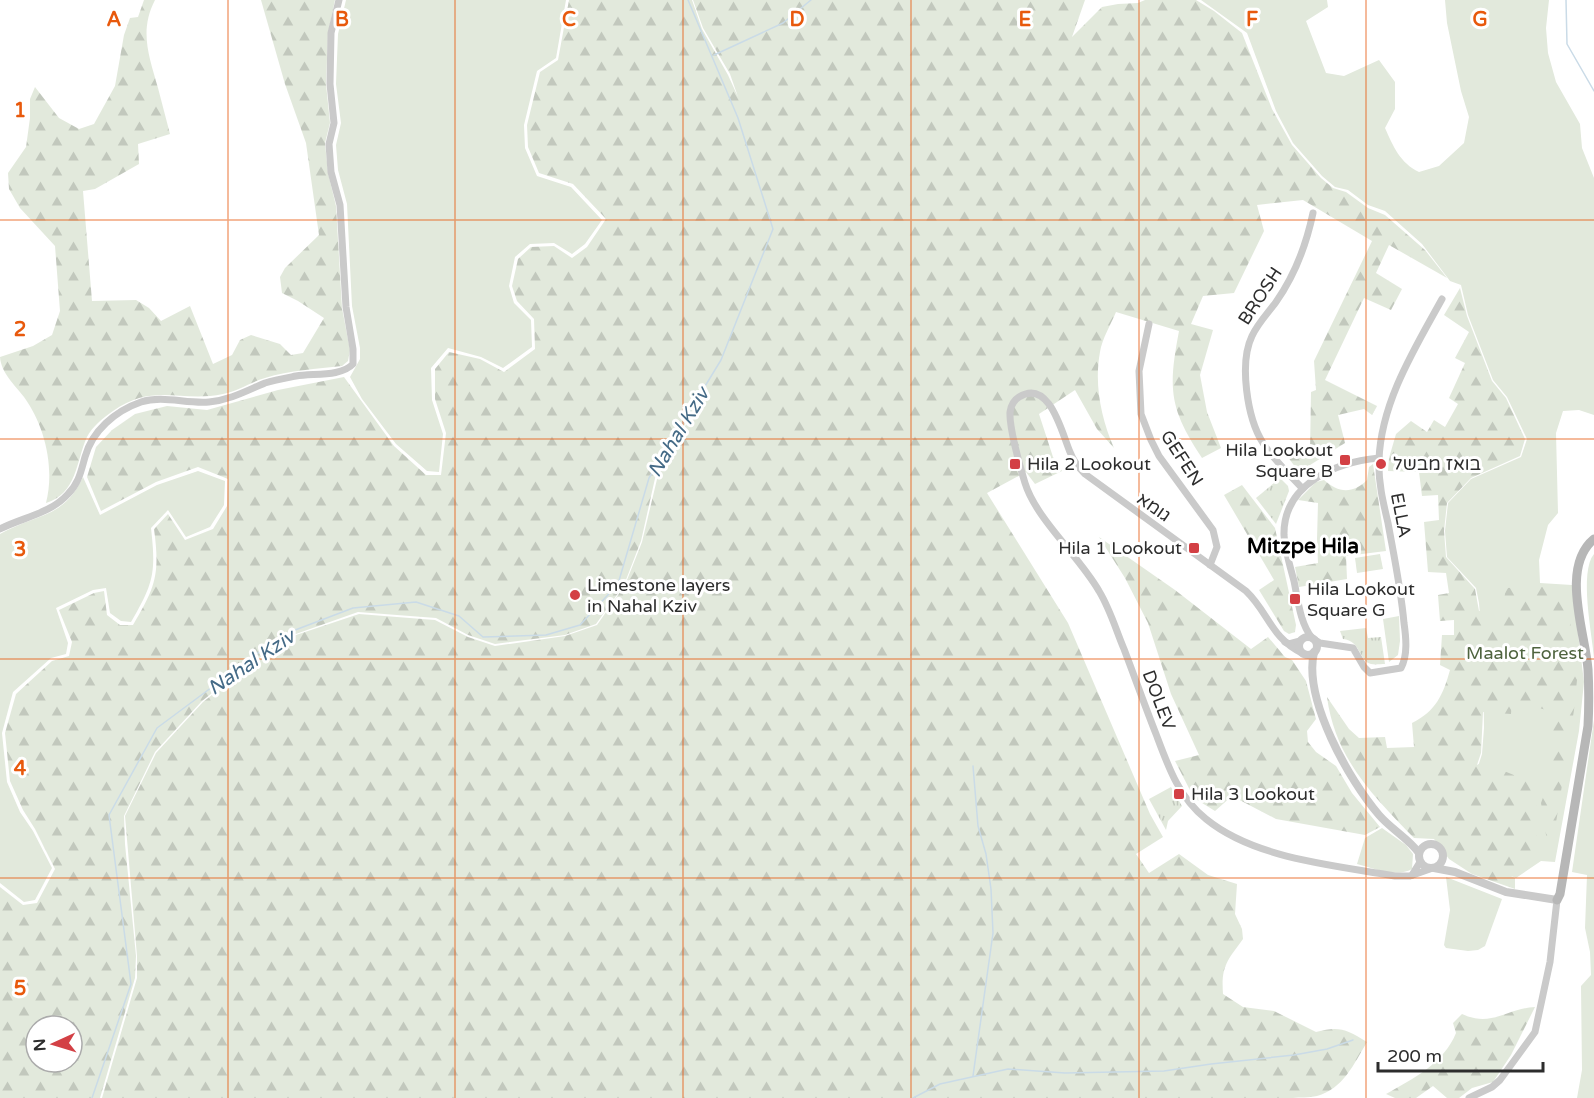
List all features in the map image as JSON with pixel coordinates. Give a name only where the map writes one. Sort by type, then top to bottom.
[{"type":"main road","points":[[1557,900],[1560,894],[1588,726],[1588,668],[1579,605],[1577,571],[1581,556],[1594,539]]},
{"type":"street","points":[[0,529],[45,512],[69,494],[79,479],[92,437],[116,415],[138,403],[162,399],[191,403],[227,399],[266,383],[298,376],[344,371],[353,364],[353,349],[346,307],[340,205],[331,172],[329,144],[334,123],[330,84],[331,33],[339,0]]},
{"type":"street","name":"BROSH","points":[[1302,488],[1267,448],[1257,431],[1249,400],[1246,368],[1252,335],[1295,271],[1307,239],[1313,213]]},
{"type":"street","name":"ELLA","points":[[1314,645],[1353,648],[1370,673],[1401,668],[1405,657],[1405,633],[1401,590],[1380,485],[1379,458],[1385,425],[1398,386],[1411,356],[1442,299]]},
{"type":"street","name":"GEFEN","points":[[1149,324],[1139,371],[1141,414],[1150,440],[1159,456],[1213,530],[1217,547],[1210,565]]},
{"type":"street","name":"גומא","points":[[1020,396],[1041,396],[1050,405],[1078,467],[1091,480],[1253,598],[1282,641]]},
{"type":"street","name":"DOLEV","points":[[1020,396],[1011,407],[1010,422],[1029,493],[1100,592],[1170,771],[1184,797],[1212,824],[1233,837],[1270,852],[1395,876],[1410,876]]},
{"type":"street","points":[[1313,675],[1314,645],[1303,621],[1284,535],[1288,512],[1302,488],[1329,471],[1357,461],[1379,458]]},
{"type":"street","points":[[1303,621],[1299,647],[1313,675],[1326,726],[1348,772],[1380,816],[1415,847],[1422,865],[1432,869],[1455,872],[1506,892],[1557,900],[1550,962],[1535,1032],[1500,1080],[1492,1087],[1469,1098]]},
{"type":"street","points":[[1282,641],[1290,644],[1308,637],[1314,645]]},
{"type":"street","points":[[1282,641],[1303,654]]},
{"type":"street","points":[[1303,654],[1314,645]]},
{"type":"street","points":[[1407,841],[1435,844],[1440,847],[1446,862],[1455,872]]},
{"type":"street","points":[[1410,876],[1416,871],[1419,858],[1427,844]]},
{"type":"street","points":[[1410,876],[1441,864],[1444,855]]},
{"type":"green space","points":[[144,0],[155,0],[147,22],[147,44],[170,134],[138,144],[139,164],[95,189],[83,191],[92,301],[136,300],[149,308],[161,321],[190,306],[213,364],[232,355],[240,340],[251,335],[280,344],[291,355],[303,353],[324,318],[282,293],[280,277],[285,268],[319,235],[306,143],[285,84],[261,0],[335,0],[328,33],[326,84],[330,123],[325,143],[328,173],[336,206],[342,308],[350,350],[348,361],[342,366],[274,375],[223,394],[154,395],[128,402],[98,422],[87,437],[70,484],[56,499],[46,503],[49,462],[43,434],[31,408],[6,374],[0,357],[33,346],[52,335],[60,311],[55,246],[20,208],[9,189],[8,173],[26,147],[30,99],[35,87],[59,118],[79,129],[94,124],[115,86],[124,35],[130,18],[138,17]]},
{"type":"green space","points":[[346,0],[566,0],[556,58],[537,71],[524,125],[525,148],[537,176],[571,187],[602,220],[585,244],[572,254],[554,243],[530,244],[515,257],[509,286],[514,303],[531,320],[532,347],[503,368],[481,357],[448,348],[431,368],[432,400],[443,434],[439,472],[427,471],[396,444],[362,399],[350,377],[360,359],[360,348],[352,306],[347,204],[338,170],[336,145],[341,123],[336,84],[338,34]]},
{"type":"green space","points":[[569,0],[692,0],[702,29],[738,97],[730,74],[703,28],[693,0],[1085,0],[1072,37],[1102,7],[1138,3],[1145,0],[1196,0],[1242,33],[1272,109],[1292,145],[1321,178],[1333,188],[1346,192],[1368,208],[1385,215],[1425,250],[1447,278],[1389,245],[1376,273],[1402,289],[1391,310],[1364,298],[1325,380],[1377,406],[1372,415],[1364,409],[1338,415],[1345,443],[1299,472],[1287,456],[1310,453],[1311,392],[1316,390],[1314,361],[1372,241],[1303,200],[1257,205],[1264,231],[1234,293],[1203,296],[1191,324],[1213,330],[1200,375],[1207,412],[1221,448],[1202,458],[1177,411],[1173,368],[1179,331],[1116,312],[1101,347],[1098,364],[1098,389],[1102,413],[1114,448],[1097,429],[1075,390],[1039,414],[1053,457],[1062,471],[1035,484],[1026,472],[987,493],[1068,623],[1150,814],[1163,837],[1136,854],[1149,873],[1179,854],[1208,875],[1237,884],[1235,914],[1242,929],[1243,939],[1226,964],[1223,994],[1243,1007],[1274,1011],[1316,1032],[1337,1029],[1367,1042],[1347,1075],[1334,1088],[1317,1096],[1293,1098],[102,1098],[137,978],[137,956],[125,816],[156,753],[203,702],[293,636],[359,614],[435,620],[468,637],[495,646],[565,636],[597,625],[625,585],[642,542],[658,475],[700,399],[656,474],[641,541],[624,585],[596,624],[565,635],[495,644],[468,635],[436,618],[358,612],[293,635],[239,672],[202,701],[155,752],[124,816],[136,956],[135,978],[100,1098],[0,1098],[0,887],[23,905],[37,903],[55,869],[10,781],[5,733],[16,694],[52,661],[69,656],[72,642],[59,610],[94,593],[104,591],[107,615],[120,625],[133,625],[147,600],[154,579],[156,558],[154,529],[168,514],[185,540],[213,529],[227,506],[228,479],[198,467],[156,482],[101,511],[87,477],[96,447],[112,430],[135,414],[167,406],[207,410],[278,390],[344,377],[394,446],[426,475],[441,475],[446,433],[435,399],[435,369],[449,352],[480,359],[504,372],[535,349],[534,319],[517,301],[512,286],[518,259],[531,247],[554,246],[572,258],[587,247],[606,219],[573,184],[539,173],[528,147],[527,125],[540,72],[558,60]]},
{"type":"green space","name":"Maalot Forest","points":[[1201,0],[1327,0],[1328,7],[1306,21],[1326,73],[1344,76],[1379,60],[1395,82],[1395,109],[1385,128],[1402,159],[1419,172],[1439,166],[1464,143],[1469,117],[1461,91],[1447,23],[1445,0],[1549,0],[1546,28],[1548,53],[1556,82],[1580,124],[1582,148],[1594,178],[1594,415],[1579,410],[1563,411],[1556,433],[1558,513],[1548,525],[1539,560],[1540,583],[1572,585],[1584,682],[1579,731],[1555,862],[1541,861],[1516,878],[1481,861],[1475,776],[1482,754],[1484,728],[1483,651],[1479,603],[1476,588],[1447,557],[1445,531],[1448,503],[1471,479],[1521,457],[1527,439],[1507,397],[1493,380],[1468,315],[1461,285],[1450,281],[1422,244],[1385,211],[1368,205],[1348,190],[1335,187],[1322,176],[1293,143],[1276,111],[1247,33]]},
{"type":"green space","name":"Maalot Forest","points":[[1460,288],[1467,316],[1492,381],[1506,398],[1525,439],[1520,456],[1471,478],[1447,503],[1444,531],[1446,557],[1475,589],[1479,611],[1502,611],[1506,588],[1566,586],[1577,680],[1550,860],[1541,803],[1548,784],[1553,712],[1512,700],[1511,714],[1483,712],[1481,753],[1477,765],[1482,762],[1531,782],[1537,807],[1537,860],[1516,877],[1511,876],[1515,878],[1515,889],[1472,874],[1449,859],[1434,839],[1414,838],[1384,807],[1358,775],[1338,739],[1327,697],[1349,729],[1359,738],[1385,737],[1387,748],[1414,747],[1412,723],[1433,708],[1441,695],[1450,670],[1440,665],[1442,635],[1454,635],[1454,620],[1440,621],[1438,595],[1449,593],[1446,573],[1428,572],[1424,522],[1439,520],[1438,495],[1422,496],[1419,472],[1388,471],[1396,434],[1411,421],[1427,432],[1434,420],[1445,427],[1458,404],[1449,398],[1465,363],[1455,358],[1469,332],[1444,315]]},
{"type":"green space","points":[[1373,464],[1386,551],[1346,556],[1347,579],[1299,587],[1295,567],[1318,563],[1318,503],[1298,500],[1316,482],[1324,480],[1340,489],[1356,488],[1367,480],[1369,467]]},
{"type":"green space","points":[[198,471],[225,481],[224,505],[210,527],[186,537],[168,510],[151,528],[152,577],[145,597],[131,622],[121,621],[110,613],[106,588],[93,590],[56,608],[68,643],[66,654],[51,658],[13,692],[2,733],[7,782],[20,812],[33,831],[52,868],[35,900],[24,902],[0,883],[0,534],[58,508],[67,501],[83,477],[100,515],[157,485]]},
{"type":"green space","points":[[1280,478],[1288,486],[1289,491],[1276,524],[1256,498]]},
{"type":"green space","points":[[1242,485],[1275,528],[1296,625],[1295,632],[1289,634],[1284,631],[1259,590],[1274,580],[1224,495]]},
{"type":"green space","points":[[1099,537],[1175,590],[1251,649],[1268,637],[1285,657],[1292,660],[1306,681],[1316,719],[1307,731],[1308,742],[1316,752],[1336,766],[1352,793],[1380,827],[1365,835],[1276,819],[1232,796],[1215,811],[1194,798],[1175,761],[1199,755],[1171,694],[1148,623],[1125,578]]},
{"type":"green space","points":[[1380,554],[1383,569],[1357,573],[1355,558]]},
{"type":"green space","points":[[1594,554],[1594,658],[1587,574]]},
{"type":"green space","points":[[1399,616],[1398,655],[1389,662],[1383,619]]},
{"type":"green space","points":[[1366,628],[1368,638],[1381,637],[1385,664],[1367,662],[1353,643],[1343,639],[1340,631]]},
{"type":"green space","points":[[1594,720],[1594,1098],[1577,1098],[1582,1070],[1581,986],[1591,975],[1590,952],[1585,928],[1587,875],[1572,872]]},
{"type":"green space","points":[[1171,787],[1182,806],[1168,821],[1166,830],[1149,799]]},
{"type":"green space","points":[[1382,828],[1406,845],[1413,854],[1412,869],[1399,873],[1357,864],[1365,838]]},
{"type":"green space","points":[[1446,877],[1502,899],[1485,946],[1478,950],[1446,948],[1444,945],[1450,910]]},
{"type":"green space","points":[[1535,1007],[1511,1055],[1493,1082],[1472,1088],[1459,1098],[1447,1098],[1433,1086],[1416,1098],[1395,1098],[1386,1094],[1436,1062],[1451,1044],[1456,1033],[1453,1023],[1462,1014],[1482,1019]]},
{"type":"waterway","name":"Nahal Kziv","points":[[92,1098],[131,984],[109,815],[157,728],[282,635],[353,608],[416,602],[459,616],[483,637],[546,635],[580,625],[618,584],[649,478],[721,360],[773,229],[738,118],[688,0]]},
{"type":"waterway","points":[[714,55],[783,23],[811,0]]},
{"type":"waterway","points":[[1566,0],[1567,44],[1594,91]]},
{"type":"waterway","points":[[973,766],[978,826],[986,854],[991,889],[993,933],[973,1076]]},
{"type":"waterway","points":[[913,1098],[940,1084],[1008,1069],[1065,1073],[1164,1071],[1294,1055],[1327,1049],[1353,1040]]},
{"type":"place","name":"Hila Lookout Square B","points":[[1345,460]]},
{"type":"place","name":"Hila 2 Lookout","points":[[1015,464]]},
{"type":"place","name":"בואז מבשל","points":[[1381,464]]},
{"type":"place","name":"Hila 1 Lookout","points":[[1194,548]]},
{"type":"place","name":"Limestone layers in Nahal Kziv","points":[[575,595]]},
{"type":"place","name":"Hila Lookout Square G","points":[[1295,599]]},
{"type":"place","name":"Hila 3 Lookout","points":[[1179,794]]},
{"type":"district","name":"Mitzpe Hila","points":[[1303,546]]}]
